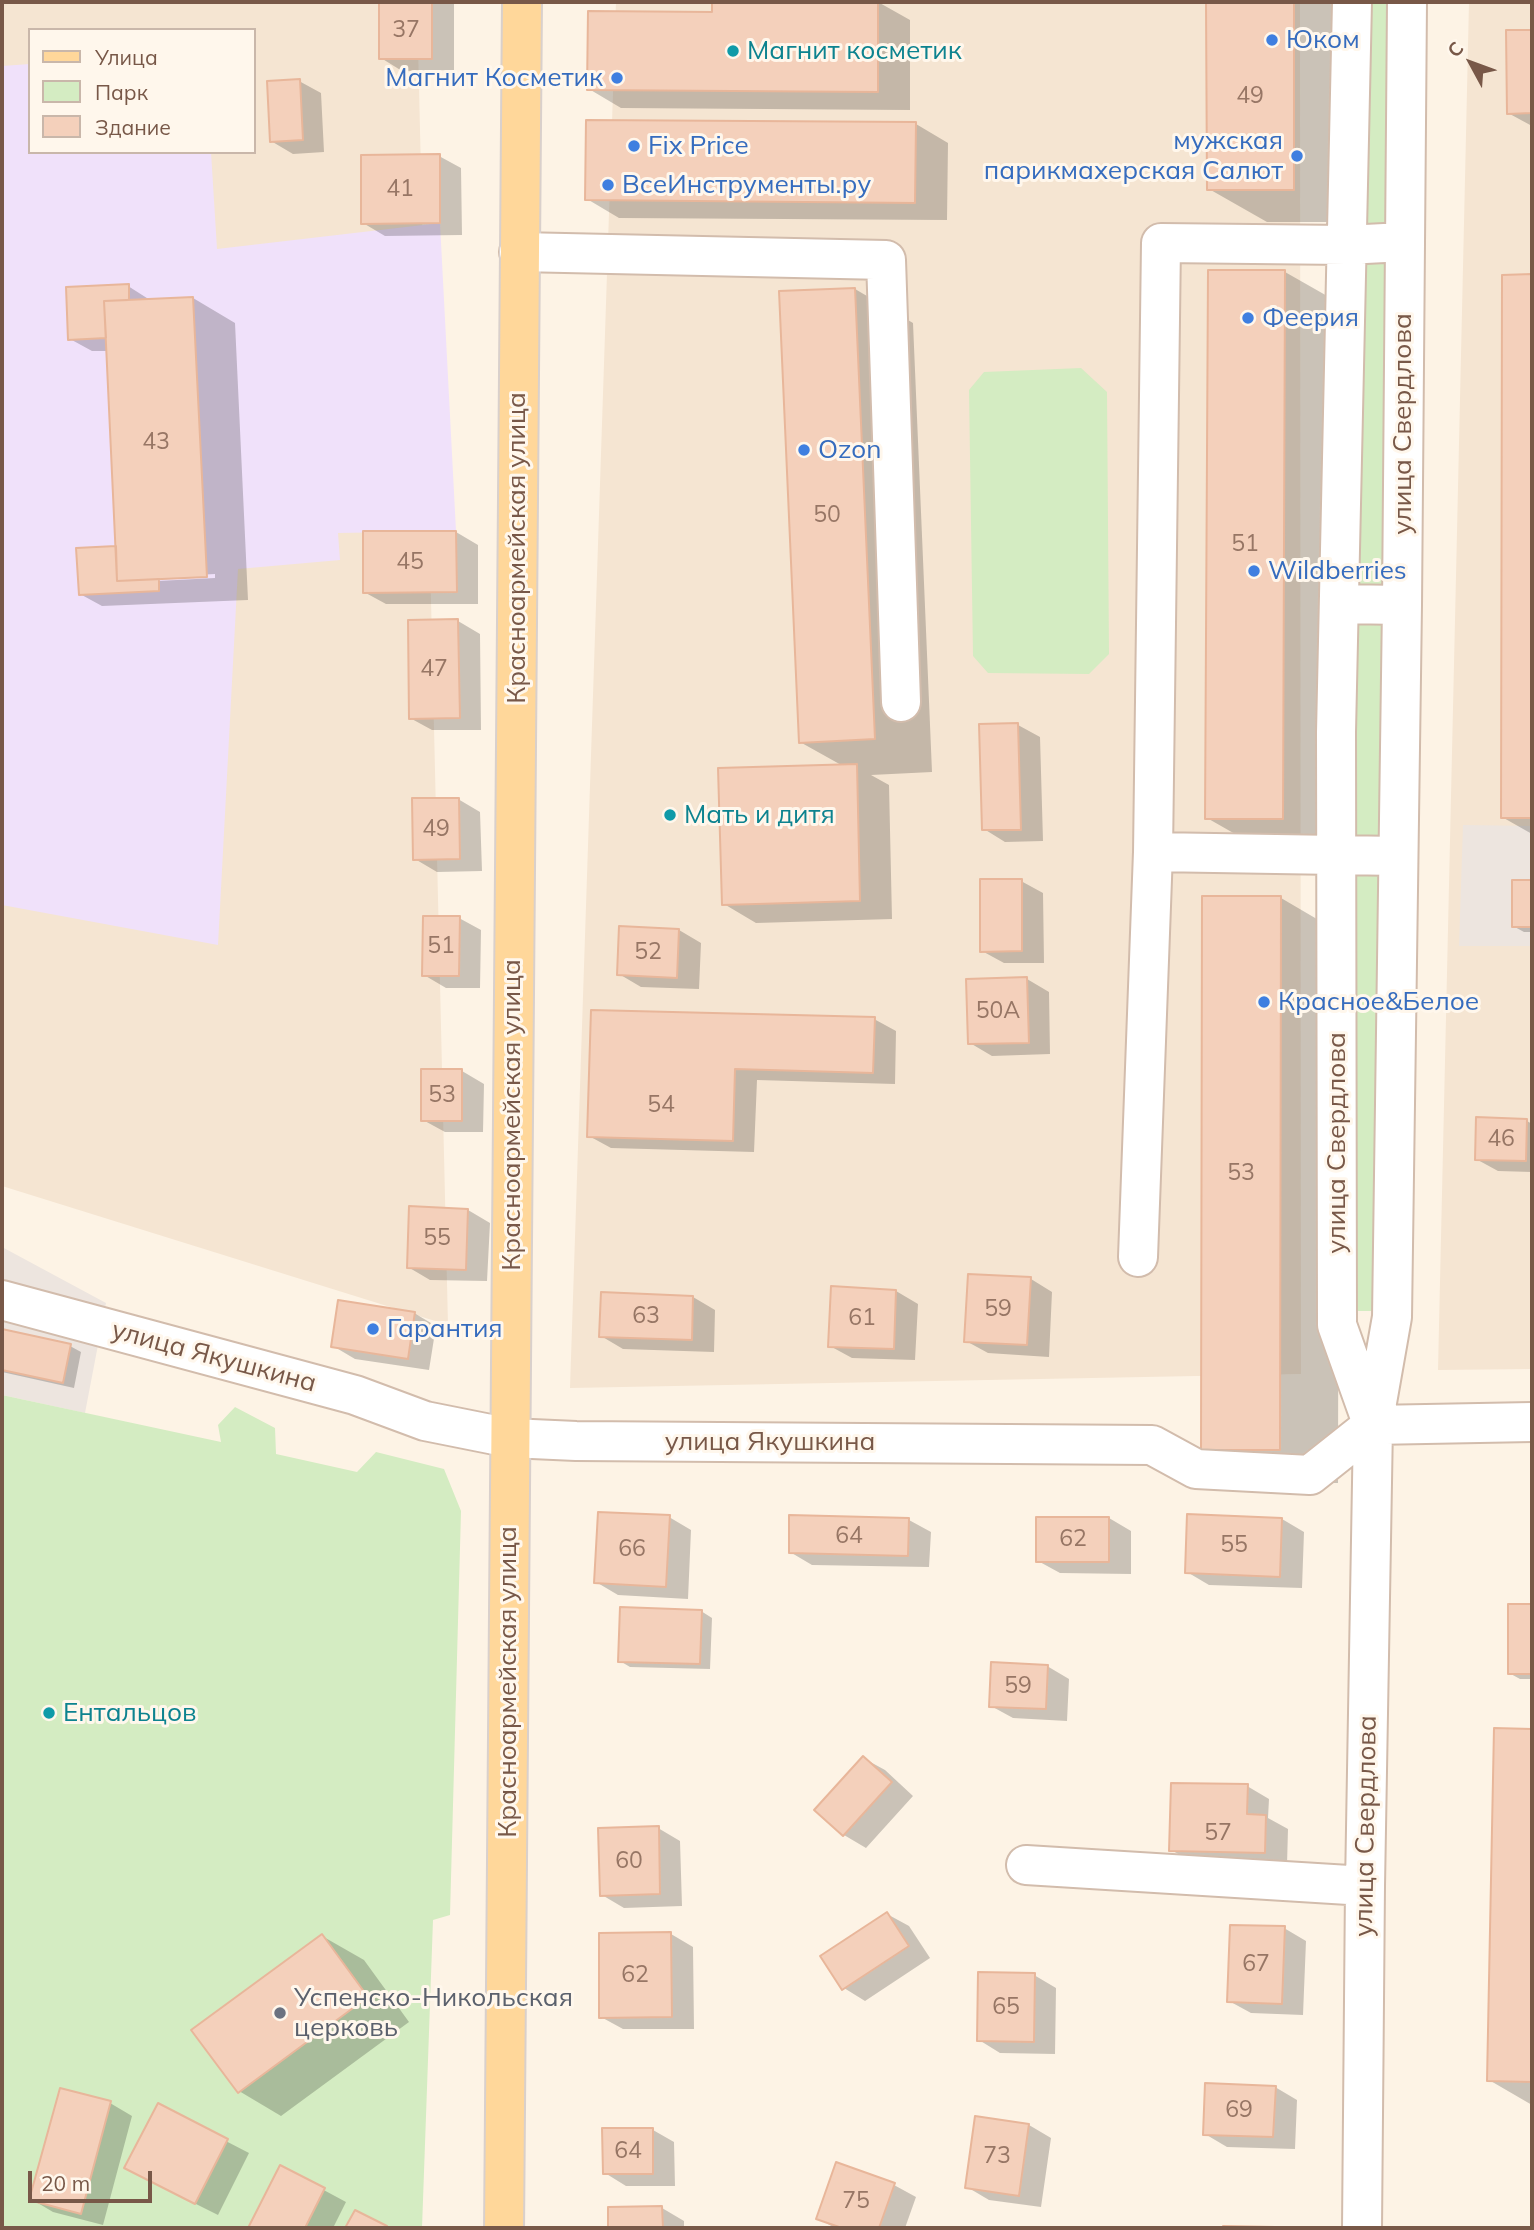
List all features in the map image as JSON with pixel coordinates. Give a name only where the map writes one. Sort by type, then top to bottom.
[{"type":"main road","name":"Красноармейская улица","points":[[503,2228],[522,2]]},
{"type":"street","name":"улица Свердлова","points":[[1352,2],[1336,855],[1337,1325],[1373,1425]]},
{"type":"street","name":"улица Свердлова","points":[[1362,2228],[1373,1425],[1392,1317],[1407,2]]},
{"type":"street","points":[[1138,1257],[1153,852],[1161,243],[1346,245],[1404,242]]},
{"type":"street","points":[[519,252],[886,260],[901,702]]},
{"type":"street","points":[[1339,604],[1402,606]]},
{"type":"street","points":[[1153,852],[1398,856]]},
{"type":"street","name":"улица Якушкина","points":[[2,1300],[355,1395],[425,1420],[510,1438],[576,1441],[1152,1445],[1196,1469],[1310,1475],[1373,1425]]},
{"type":"street","points":[[1373,1425],[1532,1423]]},
{"type":"street","points":[[1026,1865],[1365,1886]]},
{"type":"shaded area","points":[[2,2],[417,2],[448,1325],[2,1186]]},
{"type":"shaded area","points":[[616,2],[1300,2],[1301,1374],[570,1388]]},
{"type":"shaded area","points":[[1469,2],[1532,2],[1532,1369],[1438,1370]]},
{"type":"shaded area","points":[[28,64],[28,154],[211,154],[217,249],[440,223],[456,531],[338,533],[340,560],[238,569],[218,945],[2,905],[2,66]]},
{"type":"shaded area","points":[[1463,825],[1532,826],[1532,946],[1459,946]]},
{"type":"shaded area","points":[[2,1247],[106,1303],[85,1413],[2,1395]]},
{"type":"green space","points":[[1358,2],[1399,2],[1397,237],[1356,237]]},
{"type":"green space","points":[[1352,255],[1393,256],[1390,595],[1349,595]]},
{"type":"green space","points":[[1081,368],[1107,392],[1109,654],[1089,674],[988,673],[973,656],[969,390],[984,372]]},
{"type":"green space","points":[[1349,615],[1392,615],[1388,847],[1344,846]]},
{"type":"green space","points":[[1347,868],[1385,868],[1384,1311],[1345,1311]]},
{"type":"green space","points":[[2,1395],[221,1442],[218,1425],[235,1407],[275,1428],[276,1454],[357,1472],[376,1452],[444,1469],[461,1511],[450,1915],[433,1920],[422,2228],[2,2228]]},
{"type":"building","points":[[379,2],[432,2],[432,59],[379,59]]},
{"type":"building","name":"Магнит косметик","points":[[712,2],[878,2],[878,92],[587,90],[588,11],[712,12]]},
{"type":"building","points":[[1206,2],[1294,2],[1294,190],[1207,190]]},
{"type":"building","points":[[1506,30],[1532,30],[1532,113],[1507,114]]},
{"type":"building","points":[[300,79],[303,140],[270,142],[267,81]]},
{"type":"building","points":[[586,120],[916,122],[915,203],[585,200]]},
{"type":"building","points":[[440,154],[440,223],[361,224],[361,155]]},
{"type":"building","points":[[1208,270],[1285,270],[1283,819],[1205,819]]},
{"type":"building","points":[[1532,274],[1532,818],[1501,818],[1502,275]]},
{"type":"building","points":[[129,284],[129,300],[104,301],[106,338],[68,340],[66,287]]},
{"type":"building","points":[[855,288],[875,739],[799,743],[779,291]]},
{"type":"building","points":[[193,297],[207,577],[117,581],[104,301]]},
{"type":"building","points":[[363,531],[456,531],[457,592],[363,593]]},
{"type":"building","points":[[116,546],[117,581],[159,579],[159,591],[79,595],[76,548]]},
{"type":"building","points":[[458,619],[460,718],[409,719],[408,620]]},
{"type":"building","points":[[1018,723],[1021,830],[982,830],[979,724]]},
{"type":"building","points":[[857,764],[860,901],[722,905],[718,768]]},
{"type":"building","points":[[412,798],[459,798],[460,859],[413,860]]},
{"type":"building","points":[[980,879],[1022,879],[1022,951],[980,952]]},
{"type":"building","points":[[1512,880],[1532,880],[1532,927],[1512,927]]},
{"type":"building","points":[[1202,896],[1281,896],[1280,1450],[1201,1450]]},
{"type":"building","points":[[423,916],[460,916],[459,976],[422,976]]},
{"type":"building","points":[[619,926],[679,929],[677,978],[617,975]]},
{"type":"building","points":[[1027,977],[1029,1043],[968,1044],[966,979]]},
{"type":"building","points":[[591,1010],[875,1017],[873,1073],[735,1069],[733,1141],[587,1137]]},
{"type":"building","points":[[421,1069],[462,1069],[462,1121],[421,1121]]},
{"type":"building","points":[[1476,1117],[1527,1119],[1526,1161],[1475,1160]]},
{"type":"building","points":[[409,1206],[468,1209],[466,1270],[407,1268]]},
{"type":"building","points":[[968,1274],[1031,1277],[1027,1345],[964,1342]]},
{"type":"building","points":[[831,1286],[896,1290],[894,1349],[828,1347]]},
{"type":"building","points":[[601,1292],[693,1296],[692,1340],[599,1337]]},
{"type":"building","name":"Гарантия","points":[[338,1300],[415,1312],[408,1359],[331,1347]]},
{"type":"building","points":[[2,1329],[71,1344],[63,1383],[2,1370]]},
{"type":"building","points":[[598,1512],[670,1515],[666,1587],[594,1583]]},
{"type":"building","points":[[1187,1514],[1282,1518],[1280,1577],[1185,1573]]},
{"type":"building","points":[[789,1515],[909,1518],[908,1556],[789,1553]]},
{"type":"building","points":[[1036,1517],[1109,1517],[1109,1562],[1036,1562]]},
{"type":"building","points":[[1508,1604],[1532,1604],[1532,1674],[1508,1674]]},
{"type":"building","points":[[620,1607],[702,1610],[700,1664],[618,1662]]},
{"type":"building","points":[[991,1662],[1048,1665],[1046,1709],[989,1707]]},
{"type":"building","points":[[1494,1728],[1532,1729],[1532,2082],[1487,2081]]},
{"type":"building","points":[[863,1756],[892,1782],[843,1836],[814,1810]]},
{"type":"building","points":[[1171,1783],[1248,1784],[1247,1814],[1266,1815],[1265,1853],[1169,1851]]},
{"type":"building","points":[[659,1826],[660,1894],[600,1896],[598,1828]]},
{"type":"building","points":[[887,1912],[909,1946],[842,1990],[820,1956]]},
{"type":"building","points":[[1230,1925],[1285,1926],[1282,2004],[1227,2002]]},
{"type":"building","points":[[671,1932],[672,2017],[599,2018],[599,1933]]},
{"type":"building","name":"Успенско-Никольская церковь","points":[[322,1934],[368,1997],[238,2093],[191,2030]]},
{"type":"building","points":[[978,1972],[1035,1973],[1034,2042],[977,2041]]},
{"type":"building","points":[[1205,2083],[1276,2086],[1273,2137],[1203,2135]]},
{"type":"building","points":[[60,2088],[111,2101],[81,2214],[29,2200]]},
{"type":"building","points":[[158,2103],[228,2139],[195,2204],[124,2168]]},
{"type":"building","points":[[975,2116],[1029,2124],[1019,2196],[965,2188]]},
{"type":"building","points":[[602,2128],[653,2128],[653,2174],[603,2174]]},
{"type":"building","points":[[836,2162],[895,2183],[879,2228],[842,2228],[816,2219]]},
{"type":"building","points":[[280,2165],[325,2188],[305,2228],[248,2228]]},
{"type":"building","points":[[662,2206],[663,2228],[608,2228],[608,2207]]},
{"type":"building","points":[[355,2210],[387,2226],[386,2228],[345,2228]]},
{"type":"building","points":[[1275,2227],[1275,2228],[1223,2228]]},
{"type":"place","name":"Юком","points":[[1272,40]]},
{"type":"place","name":"Магнит косметик","points":[[733,51]]},
{"type":"place","name":"Магнит Косметик","points":[[617,78]]},
{"type":"place","name":"Fix Price","points":[[634,146]]},
{"type":"place","name":"мужская парикмахерская Салют","points":[[1297,156]]},
{"type":"place","name":"ВсеИнструменты.ру","points":[[608,185]]},
{"type":"place","name":"Феерия","points":[[1248,318]]},
{"type":"place","name":"Ozon","points":[[804,450]]},
{"type":"place","name":"Wildberries","points":[[1254,571]]},
{"type":"place","name":"Мать и дитя","points":[[670,815]]},
{"type":"place","name":"Красное&Белое","points":[[1264,1002]]},
{"type":"place","name":"Гарантия","points":[[373,1329]]},
{"type":"place","name":"Ентальцов","points":[[49,1713]]},
{"type":"place","name":"Успенско-Никольская церковь","points":[[280,2013]]}]
